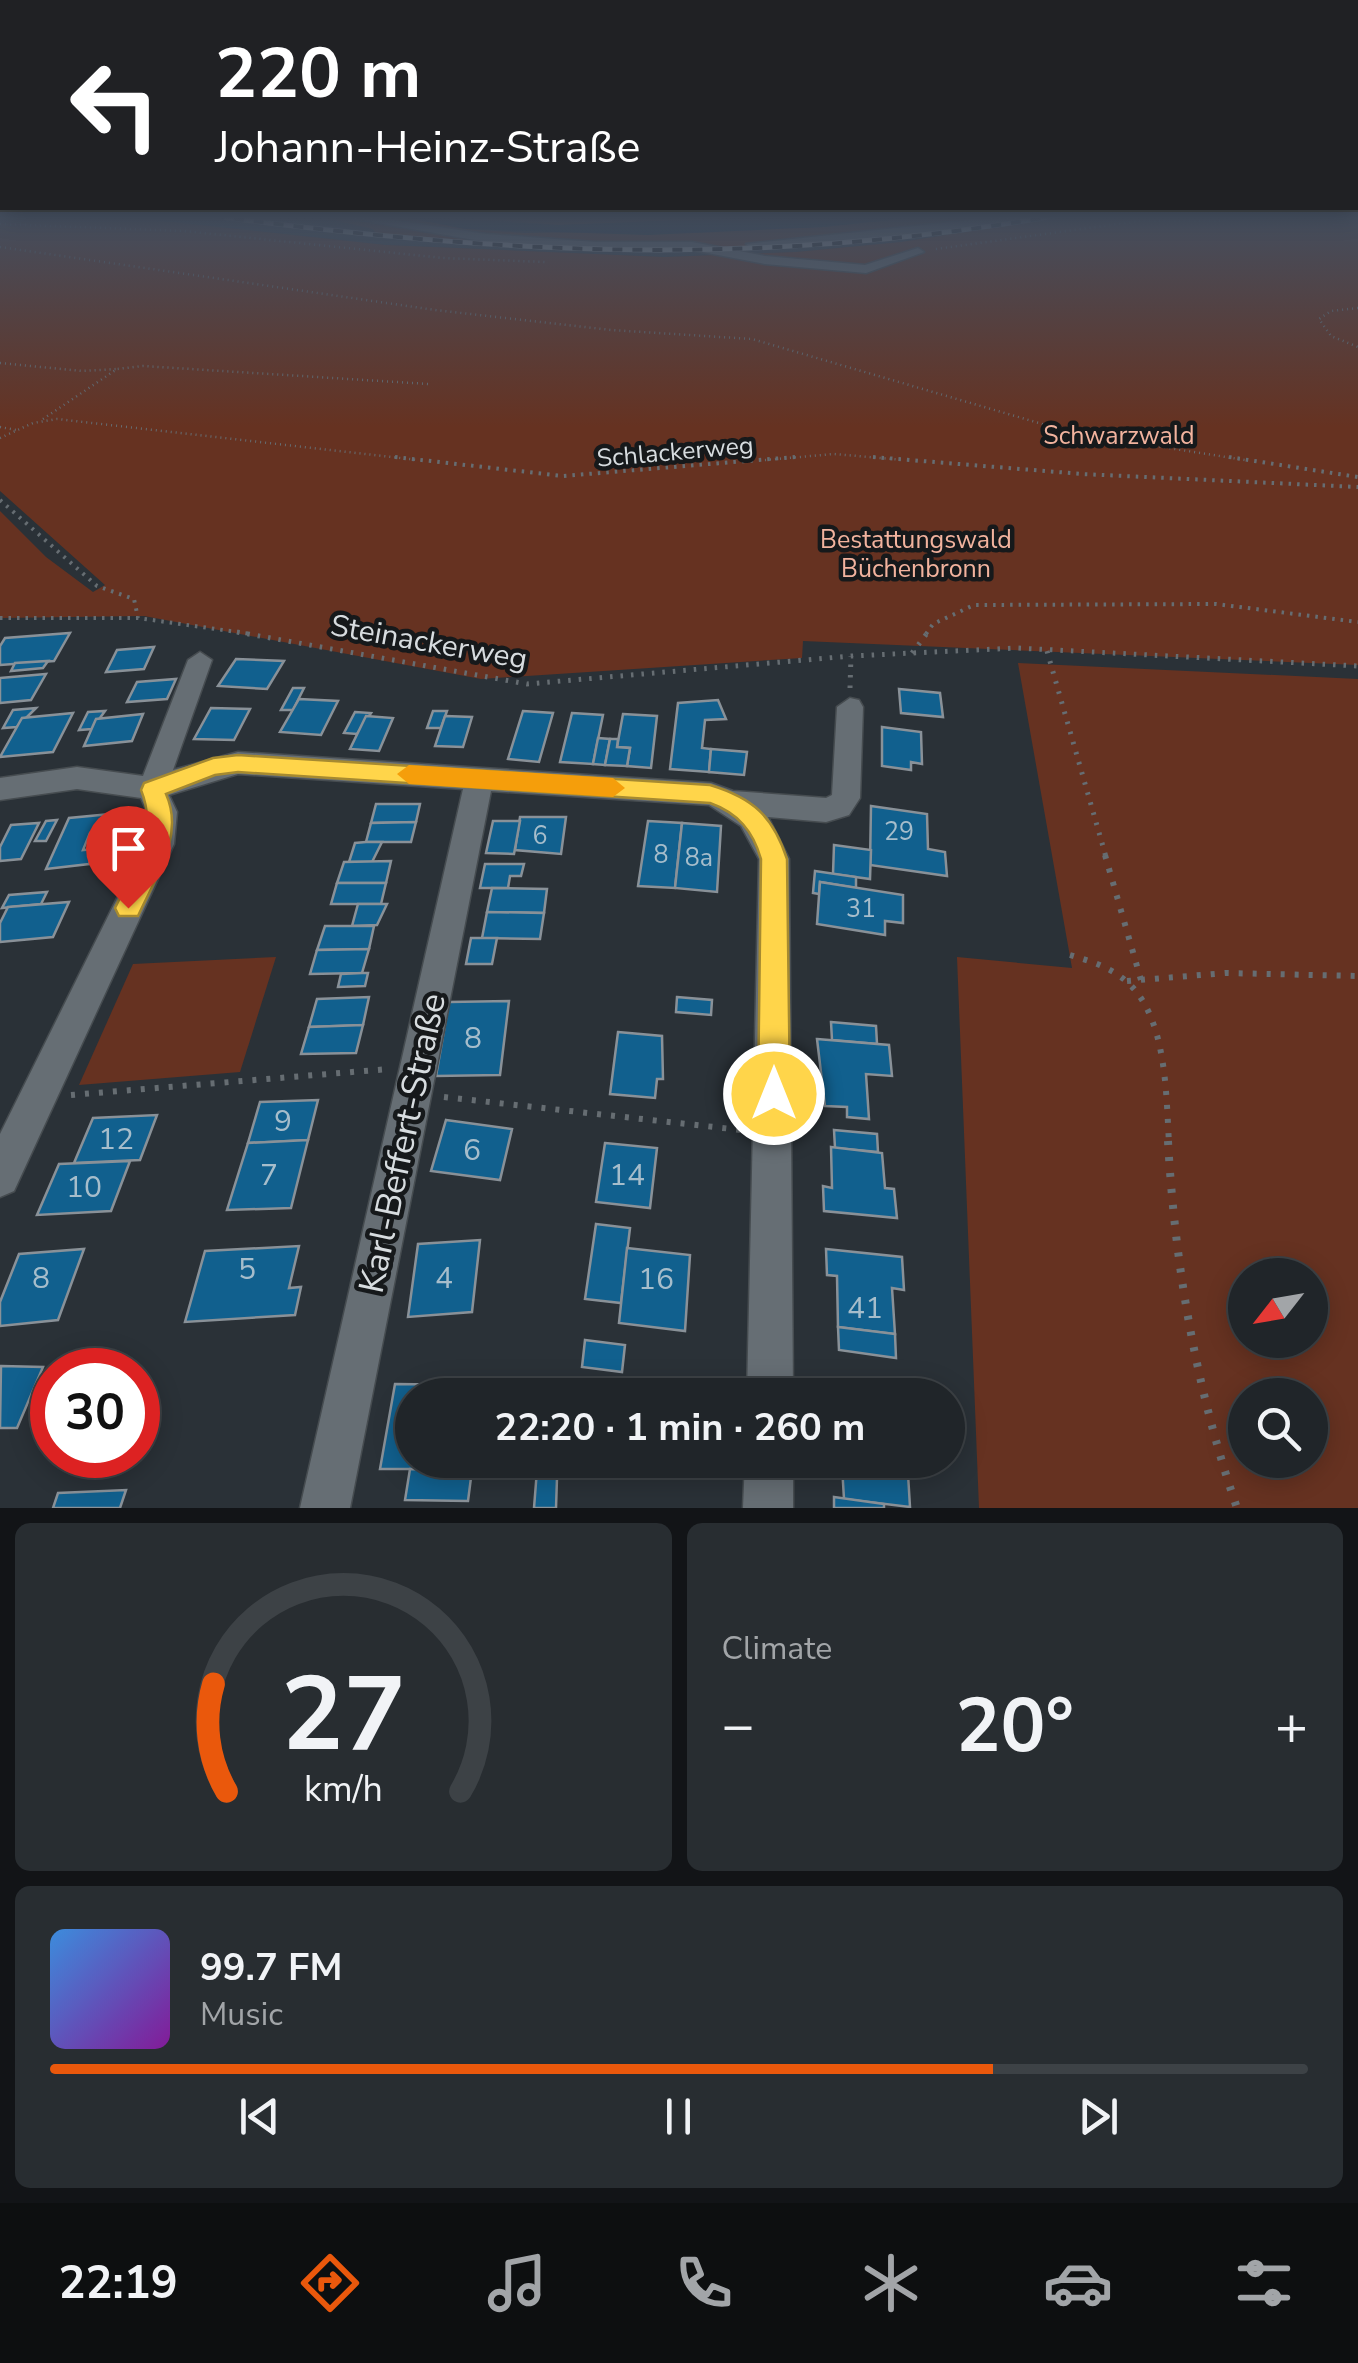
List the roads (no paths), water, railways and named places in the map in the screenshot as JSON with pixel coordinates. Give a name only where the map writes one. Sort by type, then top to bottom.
[{"type":"street","points":[[152,790],[200,660]]},
{"type":"street","points":[[152,790],[213,766],[238,764],[710,794],[734,802],[826,810],[839,807],[846,798],[850,707]]},
{"type":"street","points":[[0,789],[94,776],[126,779],[152,790],[162,812],[158,844],[0,1177]]},
{"type":"street","name":"Karl-Beffert-Straße","points":[[325,1508],[479,779]]},
{"type":"street","points":[[734,802],[766,835],[774,859],[770,1378]]},
{"type":"street","points":[[768,1508],[769,1478]]},
{"type":"park label","name":"Schwarzwald","points":[[1119,435]]},
{"type":"park label","name":"Bestattungswald Büchenbronn","points":[[916,554]]}]
